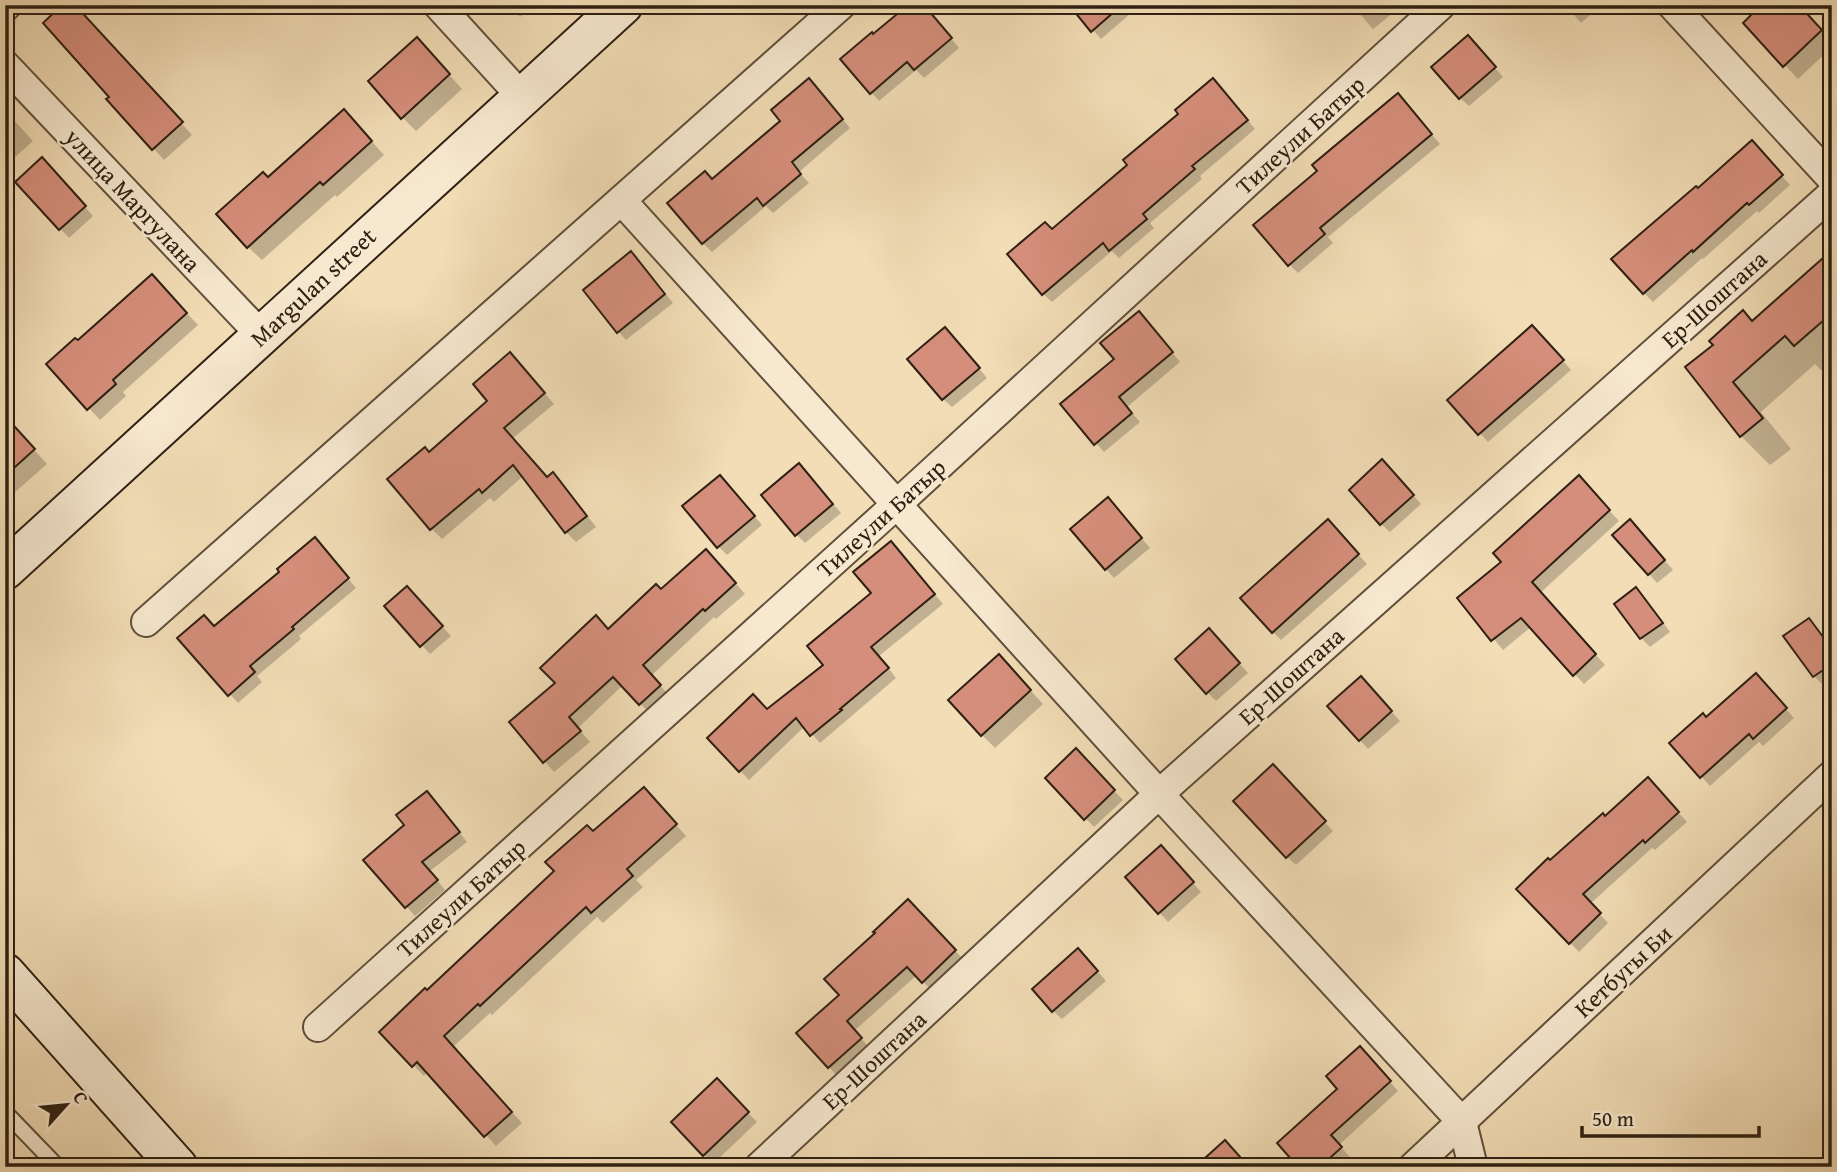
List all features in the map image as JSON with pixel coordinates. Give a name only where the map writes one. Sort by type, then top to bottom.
[{"type":"main road","name":"Margulan street","points":[[5,570],[623,5]]},
{"type":"main road","points":[[5,973],[178,1167]]},
{"type":"street","points":[[438,5],[521,96]]},
{"type":"street","points":[[146,622],[841,5]]},
{"type":"street","name":"Тилеули Батыр","points":[[318,1027],[897,504],[1441,5]]},
{"type":"street","points":[[1672,5],[1832,179]]},
{"type":"street","name":"улица Маргулана","points":[[5,65],[261,335]]},
{"type":"street","name":"Ер-Шоштана","points":[[759,1167],[1159,794],[1832,194]]},
{"type":"street","points":[[622,201],[1159,794],[1462,1122],[1473,1167]]},
{"type":"street","name":"Кетбугы Би","points":[[1413,1167],[1832,775]]},
{"type":"lane","points":[[5,1112],[58,1167]]},
{"type":"building","points":[[62,5],[75,5],[183,122],[152,150],[43,23]]},
{"type":"building","points":[[908,5],[924,5],[952,38],[914,70],[907,62],[870,94],[840,59]]},
{"type":"building","points":[[1069,5],[1122,5],[1091,32]]},
{"type":"building","points":[[1761,5],[1799,5],[1822,30],[1783,67],[1743,23]]},
{"type":"building","points":[[1468,35],[1496,67],[1459,99],[1431,67]]},
{"type":"building","points":[[417,37],[450,74],[401,119],[368,81]]},
{"type":"building","points":[[809,78],[843,119],[792,162],[801,174],[763,206],[757,198],[702,244],[667,203],[705,171],[712,179],[780,121],[771,110]]},
{"type":"building","points":[[1213,78],[1248,120],[1192,166],[1195,169],[1143,214],[1147,219],[1109,251],[1103,243],[1042,295],[1007,254],[1045,222],[1052,229],[1127,165],[1123,160],[1178,114],[1175,110]]},
{"type":"building","points":[[1398,93],[1432,134],[1320,228],[1325,234],[1288,266],[1253,225],[1317,171],[1312,165]]},
{"type":"building","points":[[344,109],[372,141],[323,185],[320,182],[247,248],[216,214],[263,172],[268,177]]},
{"type":"building","points":[[1752,140],[1783,175],[1643,294],[1611,259]]},
{"type":"building","points":[[42,157],[86,206],[59,230],[15,182]]},
{"type":"building","points":[[1832,250],[1832,313],[1794,346],[1785,336],[1733,382],[1763,418],[1740,437],[1685,367],[1713,345],[1709,341],[1743,310],[1752,321]]},
{"type":"building","points":[[631,251],[665,294],[617,333],[583,290]]},
{"type":"building","points":[[152,274],[187,313],[113,380],[116,384],[87,410],[46,364],[75,338],[78,340]]},
{"type":"building","points":[[1139,311],[1173,352],[1119,397],[1132,413],[1094,445],[1060,404],[1114,359],[1100,343]]},
{"type":"building","points":[[1532,325],[1564,360],[1478,435],[1447,400]]},
{"type":"building","points":[[945,327],[980,368],[942,400],[907,359]]},
{"type":"building","points":[[510,352],[545,393],[504,428],[547,477],[553,472],[587,516],[565,533],[513,465],[482,493],[479,489],[430,530],[387,479],[425,447],[429,452],[487,401],[473,384]]},
{"type":"building","points":[[5,416],[35,449],[5,476]]},
{"type":"building","points":[[1382,459],[1414,495],[1380,525],[1349,490]]},
{"type":"building","points":[[799,463],[833,504],[795,536],[761,495]]},
{"type":"building","points":[[720,475],[755,516],[717,548],[682,506]]},
{"type":"building","points":[[1579,475],[1610,510],[1532,582],[1596,654],[1573,676],[1521,618],[1491,641],[1457,598],[1501,562],[1493,553]]},
{"type":"building","points":[[1108,497],[1142,538],[1105,570],[1070,529]]},
{"type":"building","points":[[1328,519],[1359,554],[1272,633],[1240,598]]},
{"type":"building","points":[[1630,519],[1665,560],[1648,575],[1612,535]]},
{"type":"building","points":[[315,537],[349,578],[250,666],[255,672],[228,696],[177,638],[204,615],[214,626],[279,572],[277,569]]},
{"type":"building","points":[[891,541],[935,594],[871,647],[889,668],[810,736],[796,718],[739,772],[707,738],[753,694],[767,709],[823,665],[807,646],[871,593],[853,572]]},
{"type":"building","points":[[706,549],[736,583],[705,611],[703,609],[643,665],[661,685],[639,705],[613,677],[569,717],[581,731],[543,763],[509,722],[555,683],[540,668],[596,615],[608,629],[656,584],[661,589]]},
{"type":"building","points":[[407,586],[443,626],[420,647],[384,606]]},
{"type":"building","points":[[1636,587],[1663,623],[1640,639],[1614,604]]},
{"type":"building","points":[[1809,618],[1832,649],[1832,664],[1813,677],[1783,636]]},
{"type":"building","points":[[1209,628],[1240,663],[1206,694],[1175,659]]},
{"type":"building","points":[[999,654],[1031,690],[981,736],[948,700]]},
{"type":"building","points":[[1756,673],[1787,708],[1753,739],[1749,734],[1700,778],[1669,743],[1703,713],[1706,717]]},
{"type":"building","points":[[1361,676],[1392,711],[1359,741],[1327,706]]},
{"type":"building","points":[[1076,748],[1115,790],[1084,820],[1045,778]]},
{"type":"building","points":[[1273,764],[1326,821],[1286,858],[1233,801]]},
{"type":"building","points":[[1648,777],[1679,812],[1583,894],[1601,913],[1569,944],[1516,889],[1548,858],[1550,860],[1603,813],[1605,816]]},
{"type":"building","points":[[644,787],[677,824],[627,869],[633,876],[591,913],[586,907],[444,1036],[512,1112],[484,1137],[417,1062],[412,1067],[379,1032],[554,871],[545,862],[587,825],[593,831]]},
{"type":"building","points":[[427,791],[460,832],[422,862],[438,880],[405,908],[363,860],[404,825],[396,815]]},
{"type":"building","points":[[1161,845],[1194,882],[1158,914],[1125,877]]},
{"type":"building","points":[[908,899],[956,950],[922,983],[907,967],[847,1021],[862,1038],[828,1068],[796,1033],[839,995],[824,979]]},
{"type":"building","points":[[1078,948],[1098,971],[1052,1012],[1032,989]]},
{"type":"building","points":[[1360,1046],[1391,1081],[1331,1135],[1342,1147],[1320,1167],[1298,1167],[1277,1143],[1337,1089],[1326,1076]]},
{"type":"building","points":[[717,1078],[749,1112],[703,1156],[671,1122]]},
{"type":"building","points":[[1225,1140],[1249,1167],[1195,1167]]}]
